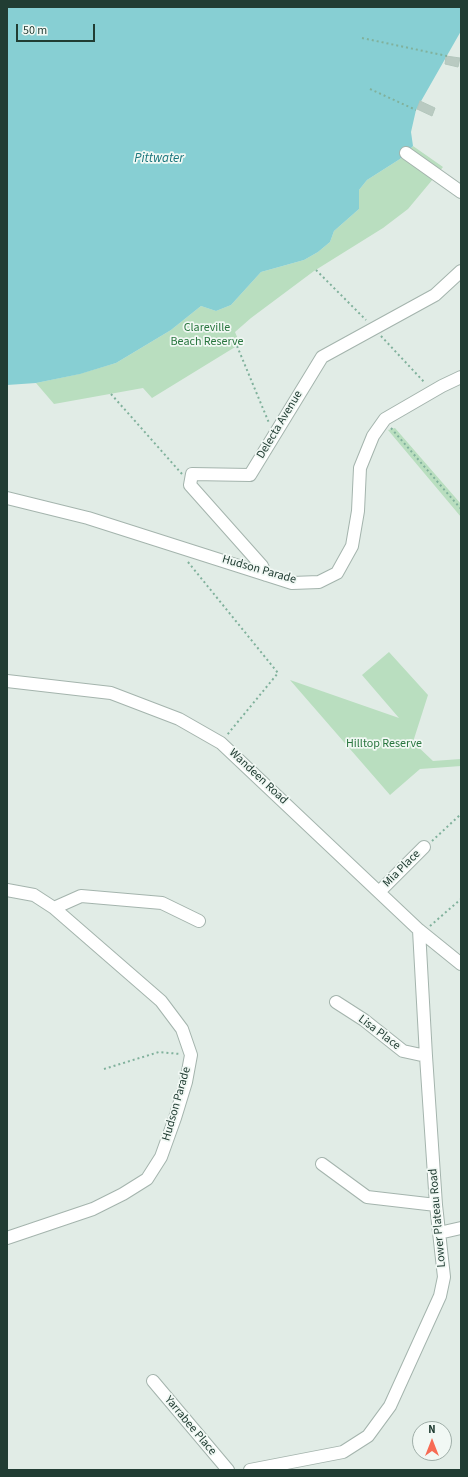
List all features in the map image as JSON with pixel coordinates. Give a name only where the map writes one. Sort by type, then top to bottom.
[{"type":"street","points":[[406,153],[461,192]]},
{"type":"street","name":"Delecta Avenue","points":[[192,478],[192,474],[250,475],[322,357],[435,295],[461,271]]},
{"type":"street","name":"Hudson Parade","points":[[7,498],[88,518],[292,583],[319,582],[337,573],[352,546],[358,510],[360,468],[373,436],[385,419],[442,386],[461,377]]},
{"type":"street","points":[[192,478],[190,486],[262,566],[266,575]]},
{"type":"street","name":"Wandeen Road","points":[[7,681],[112,693],[179,718],[221,742],[380,891],[421,932],[461,964]]},
{"type":"street","name":"Mia Place","points":[[380,891],[424,846]]},
{"type":"street","name":"Hudson Parade","points":[[7,890],[34,895],[54,908],[161,1001],[182,1028],[191,1056],[175,1118],[161,1157],[147,1179],[123,1194],[93,1209],[7,1238]]},
{"type":"street","points":[[54,908],[80,896],[155,902],[162,903],[199,921]]},
{"type":"street","name":"Lower Plateau Road","points":[[250,1470],[343,1452],[368,1436],[390,1406],[440,1296],[444,1276],[436,1206],[426,1056],[421,932]]},
{"type":"street","name":"Lisa Place","points":[[336,1002],[364,1020],[403,1051],[426,1056]]},
{"type":"street","points":[[322,1164],[367,1197],[436,1206]]},
{"type":"street","points":[[439,1233],[461,1228]]},
{"type":"street","name":"Yarrabee Place","points":[[153,1381],[228,1470]]},
{"type":"path","points":[[362,38],[447,56]]},
{"type":"path","points":[[370,89],[416,110]]},
{"type":"path","points":[[237,346],[274,436]]},
{"type":"path","points":[[111,394],[182,475],[192,478]]},
{"type":"path","points":[[385,419],[391,430],[461,510]]},
{"type":"path","points":[[174,545],[278,673],[221,742]]},
{"type":"path","points":[[424,846],[461,814]]},
{"type":"path","points":[[421,932],[461,899]]},
{"type":"path","points":[[104,1069],[159,1052],[191,1056]]},
{"type":"green space","name":"Clareville Beach Reserve","points":[[413,146],[443,167],[408,209],[383,228],[314,271],[251,318],[235,332],[240,344],[152,398],[143,388],[54,404],[36,383],[79,374],[116,363],[171,330],[201,306],[216,311],[231,305],[261,272],[304,260],[318,252],[330,242],[334,231],[359,209],[359,190],[367,180],[400,159]]},
{"type":"green space","points":[[395,428],[461,504],[461,517],[388,430]]},
{"type":"green space","name":"Hilltop Reserve","points":[[389,652],[428,695],[413,742],[433,761],[461,759],[461,766],[420,769],[390,795],[290,680],[399,718],[362,675]]},
{"type":"water","name":"Pittwater","points":[[7,7],[461,7],[461,31],[416,110],[411,132],[413,146],[400,159],[367,180],[359,190],[359,209],[334,231],[330,242],[318,252],[304,260],[261,272],[231,305],[216,311],[201,306],[171,330],[116,363],[80,374],[36,383],[7,385]]},
{"type":"building","points":[[446,56],[460,58],[458,67],[445,64]]},
{"type":"building","points":[[420,101],[435,108],[432,116],[417,109]]}]
